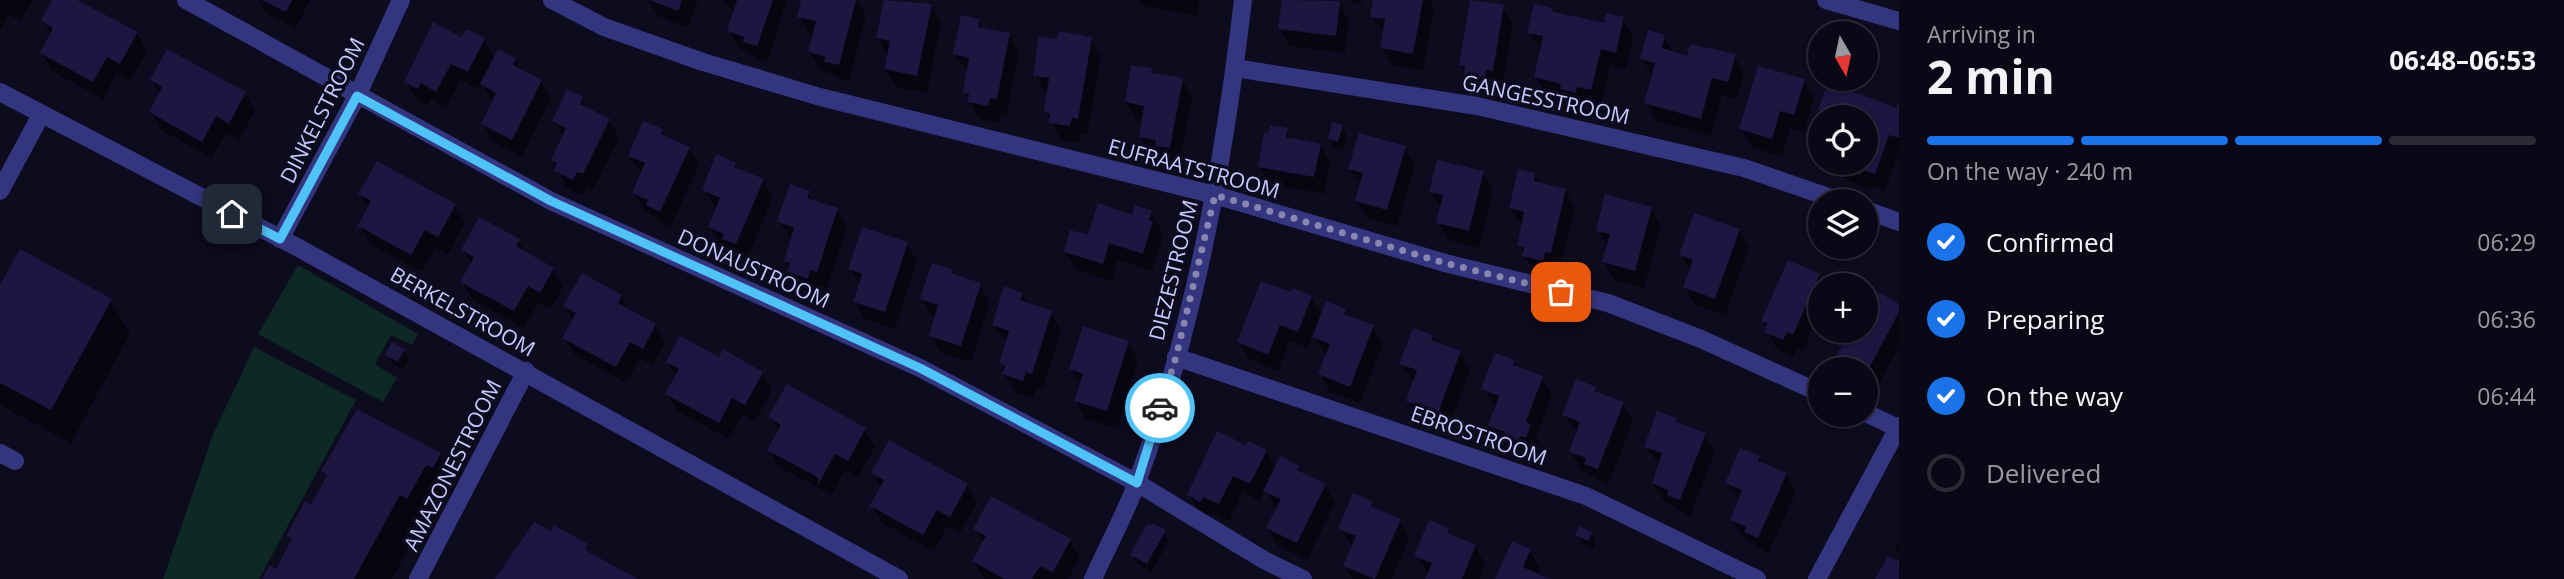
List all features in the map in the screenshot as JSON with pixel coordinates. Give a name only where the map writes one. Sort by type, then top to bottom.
[{"type":"street","name":"DONAUSTROOM","points":[[186,0],[551,201],[920,368],[1137,483],[1264,560],[1303,579]]},
{"type":"street","name":"DINKELSTROOM","points":[[280,239],[357,96],[401,0]]},
{"type":"street","name":"EUFRAATSTROOM","points":[[552,0],[604,27],[703,62],[820,97],[1215,195],[1445,263],[1608,303],[1701,339],[1808,388]]},
{"type":"street","name":"DIEZESTROOM","points":[[1093,579],[1137,483],[1176,357],[1215,195],[1243,0]]},
{"type":"street","points":[[1826,0],[1899,22]]},
{"type":"street","name":"GANGESSTROOM","points":[[1235,68],[1477,106],[1744,168],[1808,190]]},
{"type":"street","name":"BERKELSTROOM","points":[[0,92],[526,371],[899,579]]},
{"type":"street","points":[[0,191],[41,115]]},
{"type":"street","points":[[1878,214],[1899,222]]},
{"type":"street","name":"EBROSTROOM","points":[[1176,357],[1586,496],[1758,579]]},
{"type":"street","name":"AMAZONESTROOM","points":[[418,579],[526,371]]},
{"type":"street","points":[[1816,579],[1898,427],[1878,418]]},
{"type":"green space","points":[[298,265],[418,334],[412,345],[391,335],[375,364],[397,378],[383,402],[258,334]]},
{"type":"green space","points":[[254,347],[356,400],[259,579],[163,579],[214,432]]},
{"type":"building","points":[[52,0],[77,0],[138,32],[120,64],[107,57],[93,82],[40,53],[53,28],[41,21]]},
{"type":"building","points":[[262,0],[292,0],[286,12]]},
{"type":"building","points":[[649,0],[682,0],[678,11]]},
{"type":"building","points":[[737,0],[773,0],[757,46],[743,42],[744,37],[727,31]]},
{"type":"building","points":[[801,0],[856,0],[839,65],[824,62],[826,57],[808,52],[816,21],[797,17]]},
{"type":"building","points":[[884,0],[932,4],[917,76],[884,69],[890,41],[876,38]]},
{"type":"building","points":[[1282,0],[1340,1],[1336,36],[1278,29]]},
{"type":"building","points":[[1373,0],[1423,0],[1413,54],[1380,48],[1385,19],[1370,17]]},
{"type":"building","points":[[1470,0],[1504,5],[1493,71],[1486,70],[1485,79],[1464,74],[1465,66],[1459,65]]},
{"type":"building","points":[[1534,4],[1552,8],[1551,11],[1604,23],[1606,13],[1624,17],[1616,53],[1601,49],[1591,90],[1577,87],[1576,93],[1560,89],[1561,84],[1534,77],[1543,36],[1527,33]]},
{"type":"building","points":[[961,15],[979,19],[978,27],[1010,33],[997,99],[990,98],[988,106],[967,102],[969,94],[963,92],[969,58],[953,54]]},
{"type":"building","points":[[433,22],[461,37],[466,29],[485,38],[468,72],[451,64],[436,92],[421,83],[418,89],[404,82]]},
{"type":"building","points":[[1648,30],[1665,35],[1662,48],[1687,56],[1690,44],[1736,54],[1728,82],[1712,78],[1701,119],[1644,103],[1655,63],[1640,59]]},
{"type":"building","points":[[1059,31],[1092,37],[1078,119],[1072,117],[1070,126],[1049,123],[1050,114],[1044,112],[1049,78],[1033,76],[1039,36],[1057,39]]},
{"type":"building","points":[[167,49],[246,92],[229,124],[216,116],[202,142],[149,112],[162,87],[150,80]]},
{"type":"building","points":[[498,49],[516,58],[513,65],[542,80],[512,140],[481,124],[496,93],[480,84]]},
{"type":"building","points":[[1131,65],[1152,68],[1151,73],[1183,78],[1170,148],[1155,146],[1156,140],[1139,137],[1144,106],[1125,102]]},
{"type":"building","points":[[1758,66],[1805,79],[1794,115],[1780,111],[1772,139],[1739,129]]},
{"type":"building","points":[[567,89],[583,97],[580,104],[610,119],[583,174],[577,172],[573,180],[554,171],[557,163],[551,160],[566,128],[552,121]]},
{"type":"building","points":[[1825,91],[1852,91],[1896,108],[1899,100],[1899,138],[1889,135],[1878,166],[1878,105],[1820,105]]},
{"type":"building","points":[[643,121],[663,129],[661,134],[690,147],[660,212],[646,205],[648,200],[632,193],[645,163],[628,156]]},
{"type":"building","points":[[1332,122],[1343,125],[1338,142],[1328,139]]},
{"type":"building","points":[[1270,125],[1288,128],[1286,137],[1321,144],[1314,177],[1258,167],[1264,133],[1268,133]]},
{"type":"building","points":[[1359,133],[1406,146],[1387,210],[1355,201],[1363,173],[1348,169]]},
{"type":"building","points":[[716,154],[736,163],[734,167],[764,179],[736,244],[722,239],[724,234],[708,227],[720,198],[702,190]]},
{"type":"building","points":[[1437,160],[1484,171],[1469,231],[1436,223],[1443,195],[1429,192]]},
{"type":"building","points":[[377,161],[456,204],[438,237],[425,230],[411,255],[360,227],[355,231],[371,201],[358,194]]},
{"type":"building","points":[[1518,169],[1535,173],[1534,181],[1566,189],[1551,253],[1545,252],[1543,261],[1522,256],[1524,247],[1517,246],[1524,212],[1509,208]]},
{"type":"building","points":[[790,184],[810,191],[807,198],[838,208],[817,272],[810,270],[808,279],[787,271],[790,263],[784,261],[794,228],[777,221]]},
{"type":"building","points":[[1605,194],[1652,207],[1635,271],[1602,262],[1610,234],[1596,231]]},
{"type":"building","points":[[1098,203],[1132,215],[1135,205],[1152,211],[1149,220],[1153,221],[1143,254],[1109,243],[1103,264],[1064,252],[1070,230],[1088,235]]},
{"type":"building","points":[[1694,213],[1740,229],[1715,299],[1683,287],[1693,260],[1679,255]]},
{"type":"building","points":[[479,217],[520,239],[516,246],[554,268],[540,293],[528,286],[514,311],[460,282],[474,257],[461,250]]},
{"type":"building","points":[[862,227],[908,242],[885,312],[853,302],[862,274],[848,269]]},
{"type":"building","points":[[20,249],[112,299],[51,410],[0,383],[0,285]]},
{"type":"building","points":[[1788,260],[1818,273],[1808,273],[1808,301],[1793,335],[1787,332],[1783,340],[1764,332],[1767,323],[1761,321]]},
{"type":"building","points":[[932,263],[981,283],[961,346],[929,336],[938,305],[920,299]]},
{"type":"building","points":[[582,273],[622,295],[618,303],[656,324],[643,349],[630,342],[616,367],[562,338],[576,313],[563,306]]},
{"type":"building","points":[[1261,281],[1312,296],[1298,332],[1280,325],[1268,355],[1237,342]]},
{"type":"building","points":[[1004,286],[1023,293],[1020,300],[1052,311],[1032,374],[1026,372],[1023,381],[1002,374],[1005,366],[999,363],[1009,331],[992,325]]},
{"type":"building","points":[[1878,292],[1899,304],[1899,312],[1875,357],[1843,357],[1837,354],[1843,343],[1878,343]]},
{"type":"building","points":[[1326,301],[1346,309],[1344,314],[1374,325],[1350,387],[1318,374],[1330,344],[1312,337]]},
{"type":"building","points":[[1083,326],[1129,341],[1107,411],[1074,401],[1083,374],[1069,369]]},
{"type":"building","points":[[1413,328],[1433,335],[1431,340],[1461,351],[1438,413],[1406,401],[1417,370],[1399,364]]},
{"type":"building","points":[[680,336],[719,357],[723,349],[763,372],[745,405],[732,398],[719,423],[665,394],[679,369],[666,362]]},
{"type":"building","points":[[392,342],[405,349],[398,362],[385,355]]},
{"type":"building","points":[[1495,353],[1515,360],[1513,365],[1543,376],[1526,422],[1531,424],[1526,438],[1521,436],[1517,442],[1503,437],[1505,432],[1488,426],[1499,396],[1481,389]]},
{"type":"building","points":[[1576,379],[1596,387],[1594,391],[1624,402],[1598,469],[1584,464],[1586,458],[1569,452],[1580,422],[1562,415]]},
{"type":"building","points":[[787,384],[866,428],[848,461],[835,454],[818,485],[819,478],[767,450],[781,425],[768,417]]},
{"type":"building","points":[[357,409],[441,453],[433,468],[426,465],[407,499],[400,495],[354,579],[262,579],[270,565],[276,569],[292,539],[286,536],[305,501],[311,505],[327,475],[321,471]]},
{"type":"building","points":[[1657,411],[1677,418],[1676,422],[1706,433],[1680,500],[1667,495],[1668,490],[1652,483],[1662,453],[1644,447]]},
{"type":"building","points":[[1217,431],[1246,445],[1248,441],[1267,450],[1250,484],[1233,476],[1219,504],[1203,497],[1200,502],[1187,495]]},
{"type":"building","points":[[889,440],[968,484],[950,517],[937,510],[923,535],[872,507],[867,511],[884,480],[871,473]]},
{"type":"building","points":[[1740,448],[1760,456],[1758,461],[1787,473],[1758,538],[1744,532],[1746,527],[1730,520],[1742,490],[1725,483]]},
{"type":"building","points":[[1280,456],[1300,466],[1297,470],[1326,484],[1297,543],[1266,528],[1281,499],[1263,491]]},
{"type":"building","points":[[1353,493],[1373,502],[1371,506],[1401,519],[1375,579],[1343,566],[1356,536],[1338,529]]},
{"type":"building","points":[[991,496],[1071,539],[1053,572],[1040,566],[1032,579],[1004,579],[972,561],[986,536],[973,529]]},
{"type":"building","points":[[1429,520],[1449,528],[1447,533],[1476,545],[1462,579],[1425,579],[1432,563],[1414,556]]},
{"type":"building","points":[[534,522],[551,531],[554,525],[588,544],[585,550],[638,579],[495,579]]},
{"type":"building","points":[[1155,524],[1166,530],[1147,564],[1130,555],[1146,525]]},
{"type":"building","points":[[1579,526],[1593,532],[1588,541],[1575,535]]},
{"type":"building","points":[[1512,541],[1531,549],[1523,567],[1550,579],[1495,579]]},
{"type":"building","points":[[1888,556],[1897,561],[1899,558],[1899,579],[1875,579]]},
{"type":"way so far","points":[[1160,408],[1176,357],[1215,195],[1445,263],[1561,292]]},
{"type":"route","points":[[232,214],[280,239],[357,96],[551,201],[920,368],[1137,483],[1160,408]]}]
